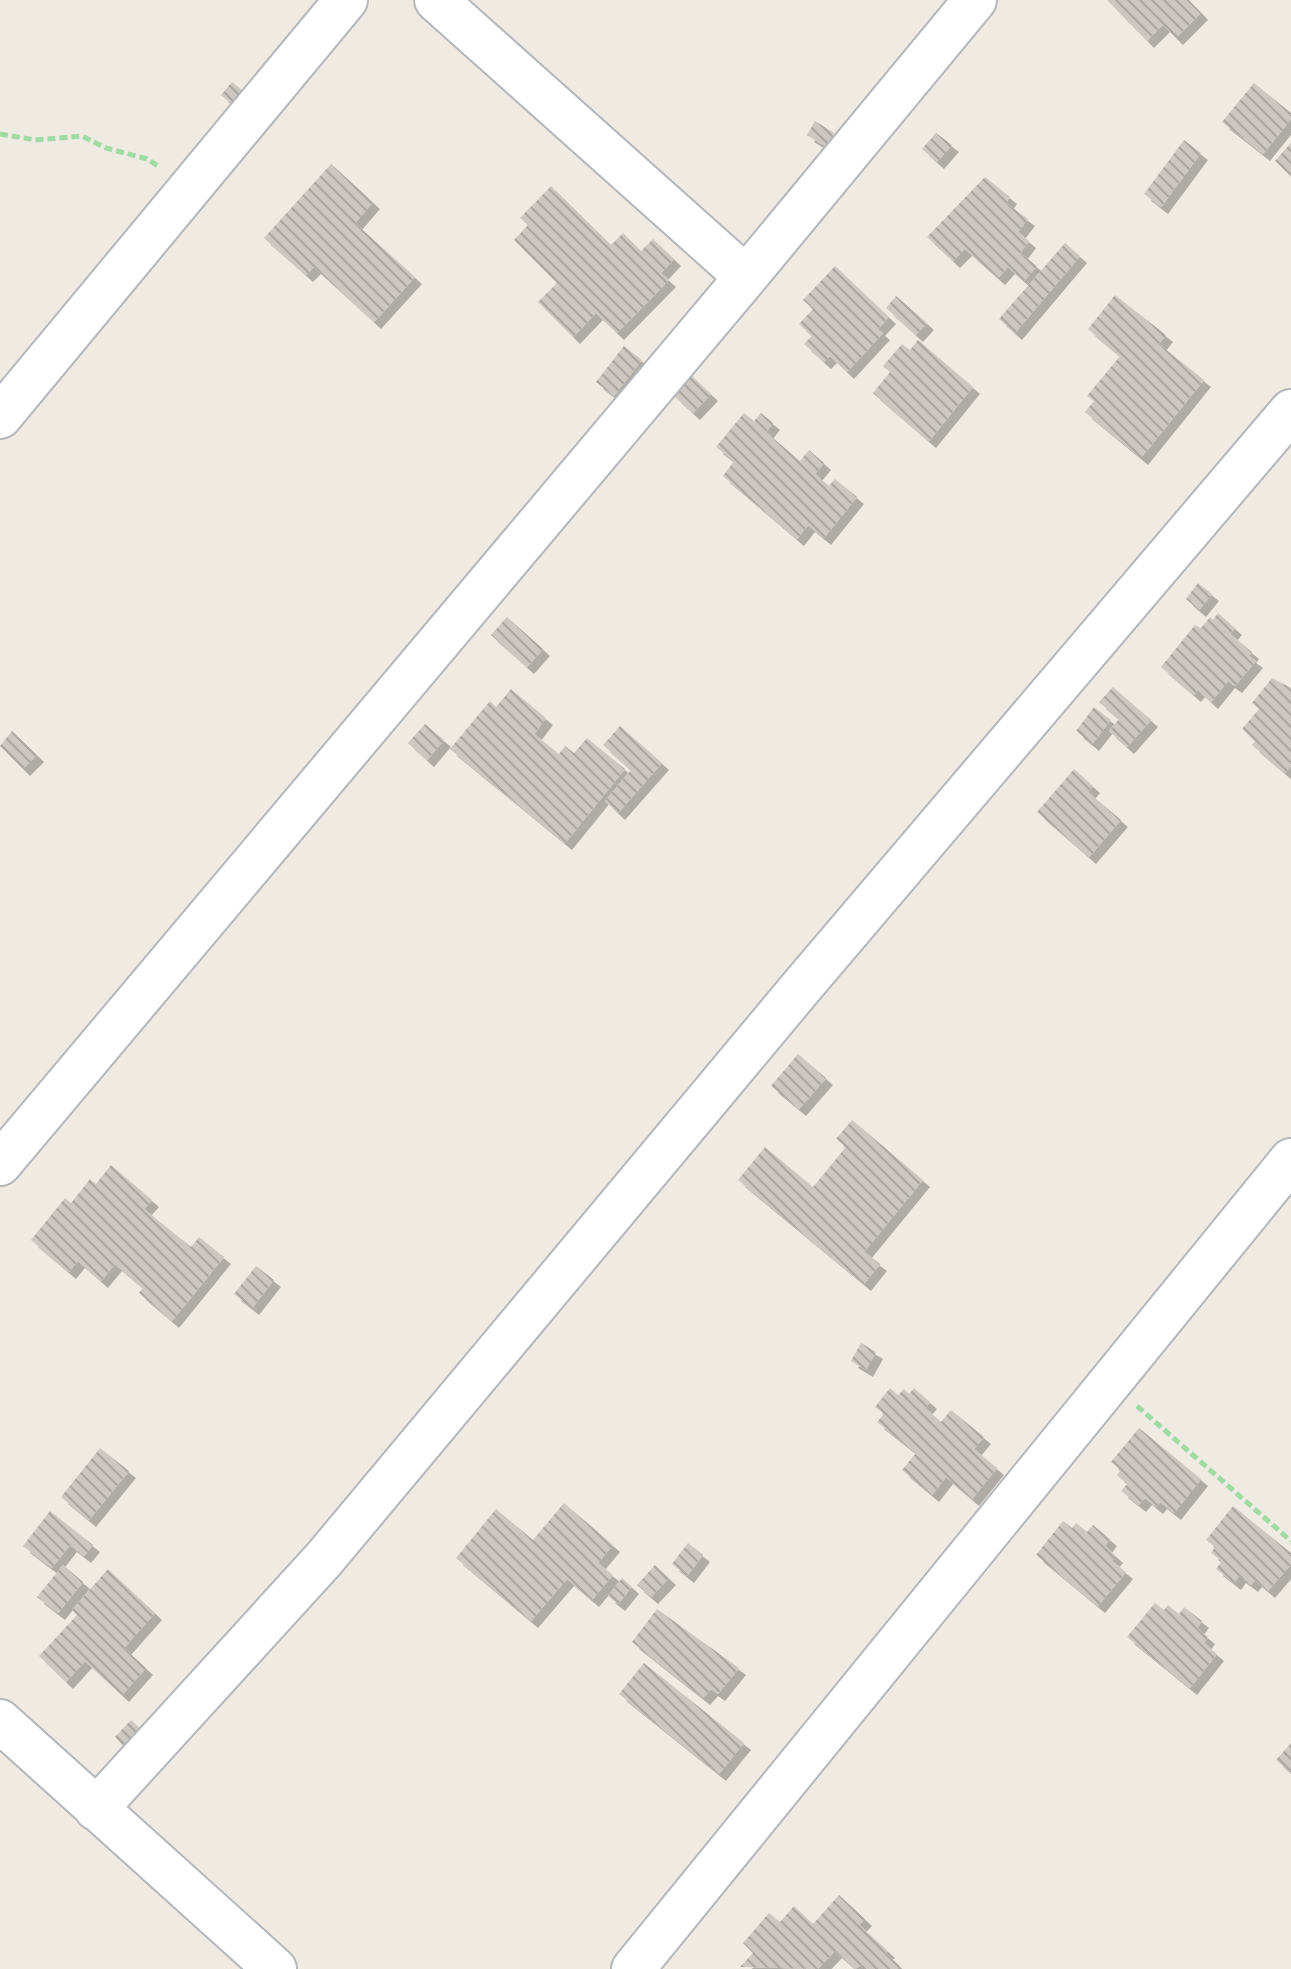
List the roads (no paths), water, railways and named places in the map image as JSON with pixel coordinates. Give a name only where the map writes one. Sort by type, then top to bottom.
[{"type":"street","points":[[0,417],[346,0]]},
{"type":"street","points":[[436,0],[746,277]]},
{"type":"street","points":[[0,1164],[975,0]]},
{"type":"street","points":[[96,1809],[324,1559],[813,973],[1291,411]]},
{"type":"street","points":[[633,1969],[1291,1160]]},
{"type":"street","points":[[0,1721],[275,1969]]}]
